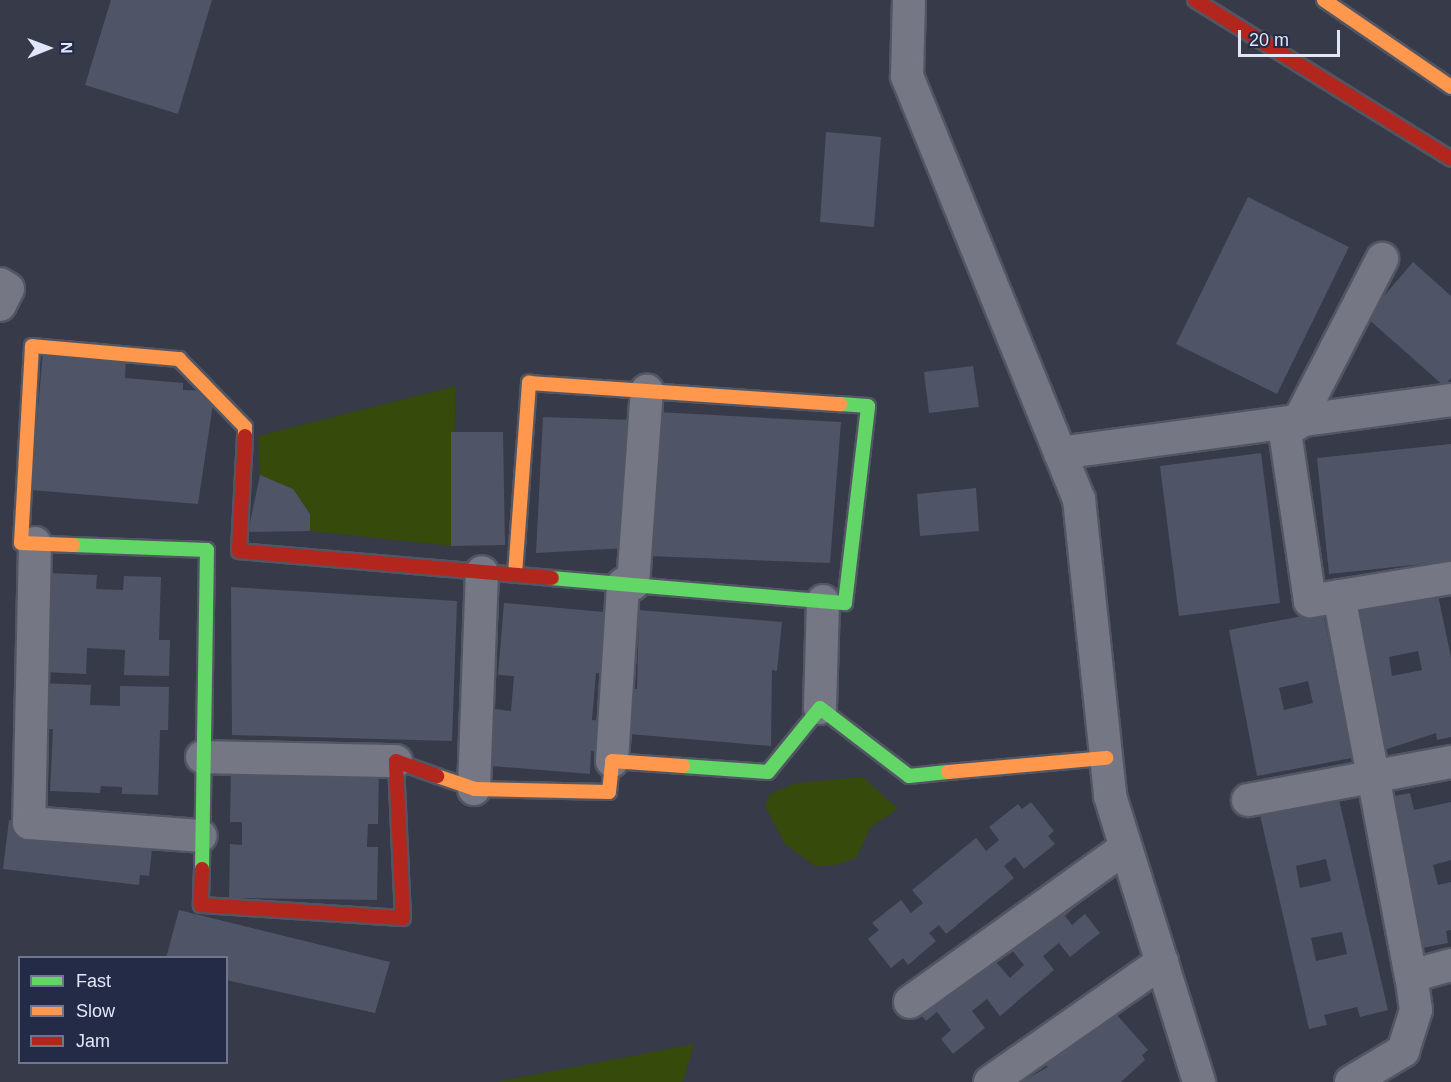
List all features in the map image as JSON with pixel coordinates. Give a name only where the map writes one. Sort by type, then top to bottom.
[{"type":"street","points":[[909,0],[907,76],[1079,499],[1106,758],[1125,848],[1162,962],[1191,1078]]},
{"type":"street","points":[[1195,0],[1451,159]]},
{"type":"street","points":[[1324,0],[1451,87]]},
{"type":"street","points":[[1382,259],[1291,424],[1310,601],[1451,578]]},
{"type":"street","points":[[0,284],[8,288],[0,305]]},
{"type":"street","points":[[238,551],[245,427],[179,359],[32,346],[21,543],[238,551],[845,603],[868,406],[529,384],[515,574]]},
{"type":"street","points":[[202,757],[396,761],[474,789],[609,792],[647,391]]},
{"type":"street","points":[[1060,453],[1291,424],[1451,400]]},
{"type":"street","points":[[35,543],[29,823],[201,836]]},
{"type":"street","points":[[207,550],[201,905],[403,918],[396,761]]},
{"type":"street","points":[[474,789],[482,572]]},
{"type":"street","points":[[1339,596],[1416,1010],[1404,1051],[1351,1082]]},
{"type":"street","points":[[612,760],[768,772],[820,708],[823,601]]},
{"type":"street","points":[[820,708],[909,776],[1106,758]]},
{"type":"street","points":[[1248,800],[1451,762]]},
{"type":"street","points":[[910,1002],[1125,848]]},
{"type":"street","points":[[990,1082],[1162,962]]},
{"type":"street","points":[[1411,976],[1451,965]]},
{"type":"green space","points":[[456,386],[451,546],[310,531],[310,514],[293,489],[260,475],[258,436]]},
{"type":"green space","points":[[863,777],[898,809],[871,827],[856,858],[835,865],[815,866],[785,844],[765,806],[770,794],[796,783]]},
{"type":"green space","points":[[694,1044],[683,1082],[496,1082]]},
{"type":"building","points":[[111,0],[212,0],[178,114],[85,85]]},
{"type":"building","points":[[826,132],[881,137],[874,227],[820,222]]},
{"type":"building","points":[[1248,197],[1349,247],[1277,394],[1176,344]]},
{"type":"building","points":[[1413,262],[1451,296],[1451,378],[1444,386],[1366,317]]},
{"type":"building","points":[[43,351],[126,358],[125,378],[183,383],[183,390],[206,391],[213,404],[198,504],[31,490]]},
{"type":"building","points":[[973,366],[979,407],[929,413],[924,372]]},
{"type":"building","points":[[658,412],[841,422],[830,563],[648,556]]},
{"type":"building","points":[[543,417],[635,420],[627,548],[536,553]]},
{"type":"building","points":[[451,432],[503,432],[505,545],[451,546]]},
{"type":"building","points":[[1451,444],[1451,561],[1329,574],[1317,458]]},
{"type":"building","points":[[1261,453],[1280,603],[1179,616],[1160,466]]},
{"type":"building","points":[[260,475],[293,489],[310,514],[310,531],[248,532]]},
{"type":"building","points":[[976,488],[979,531],[920,536],[917,494]]},
{"type":"building","points":[[47,573],[97,575],[96,589],[123,590],[124,576],[161,577],[159,640],[170,640],[169,676],[124,675],[125,650],[87,648],[86,674],[44,672]]},
{"type":"building","points":[[1436,586],[1451,657],[1451,737],[1437,740],[1436,733],[1381,751],[1350,605]],"holes":[[[1418,651],[1422,670],[1392,676],[1389,657]]]},
{"type":"building","points":[[231,587],[457,601],[452,741],[232,735]]},
{"type":"building","points":[[504,603],[604,612],[605,674],[596,673],[592,720],[601,721],[599,752],[591,751],[590,774],[491,766],[495,709],[511,711],[514,676],[498,675]]},
{"type":"building","points":[[639,610],[782,622],[777,671],[772,670],[771,746],[629,734],[633,689],[637,689]]},
{"type":"building","points":[[1323,612],[1352,758],[1257,776],[1229,630]],"holes":[[[1308,681],[1313,703],[1284,710],[1279,688]]]},
{"type":"building","points":[[41,683],[91,685],[90,705],[120,706],[120,686],[169,687],[168,730],[160,730],[158,795],[122,794],[122,787],[101,786],[100,793],[50,791],[53,729],[39,729]]},
{"type":"building","points":[[231,766],[379,768],[378,824],[368,824],[367,847],[378,847],[377,900],[229,898],[230,844],[242,845],[242,822],[230,822]]},
{"type":"building","points":[[1336,787],[1388,1010],[1360,1017],[1357,1007],[1324,1015],[1327,1025],[1309,1029],[1258,806]],"holes":[[[1326,859],[1331,881],[1300,888],[1296,866]],[[1342,932],[1347,954],[1316,961],[1311,938]]]},
{"type":"building","points":[[1410,793],[1414,810],[1451,802],[1451,860],[1433,865],[1438,885],[1451,882],[1451,930],[1446,931],[1448,943],[1422,948],[1389,797]]},
{"type":"building","points":[[1031,802],[1054,831],[1048,836],[1055,844],[1024,869],[1015,857],[1004,866],[1014,878],[946,934],[939,925],[929,933],[936,941],[908,965],[903,958],[891,968],[868,939],[879,930],[872,923],[901,900],[911,913],[923,903],[912,890],[976,838],[986,851],[999,840],[989,827],[1018,804],[1022,809]]},
{"type":"building","points":[[9,820],[145,837],[144,848],[152,849],[149,876],[140,875],[139,885],[3,869]]},
{"type":"building","points":[[1058,881],[1077,905],[1065,916],[1072,925],[1085,914],[1100,933],[1070,957],[1059,943],[1043,956],[1054,970],[1000,1016],[987,999],[972,1011],[985,1028],[953,1054],[941,1039],[951,1030],[937,1012],[926,1021],[910,1002],[941,976],[953,990],[971,977]],"holes":[[[1011,949],[1024,965],[1010,978],[996,962]]]},
{"type":"building","points":[[179,910],[390,962],[375,1013],[228,980],[228,956],[167,956]]},
{"type":"building","points":[[1108,1005],[1148,1050],[1142,1055],[1145,1060],[1121,1082],[1021,1082],[1048,1067],[1043,1063]]},
{"type":"traffic: fast","points":[[552,578],[845,603],[868,406],[840,404]]},
{"type":"traffic: fast","points":[[73,545],[207,550],[202,869]]},
{"type":"traffic: fast","points":[[683,766],[768,772],[820,708],[909,776],[948,772]]},
{"type":"traffic: slow","points":[[1324,0],[1451,87]]},
{"type":"traffic: slow","points":[[73,545],[21,543],[32,346],[179,359],[245,427],[245,436]]},
{"type":"traffic: slow","points":[[515,574],[529,383],[840,404]]},
{"type":"traffic: slow","points":[[948,772],[1106,758]]},
{"type":"traffic: slow","points":[[437,776],[474,789],[609,792],[612,761],[683,766]]},
{"type":"traffic: jam","points":[[1195,0],[1451,159]]},
{"type":"traffic: jam","points":[[245,436],[239,551],[552,578]]},
{"type":"traffic: jam","points":[[202,869],[201,905],[403,918],[396,761],[437,776]]}]
